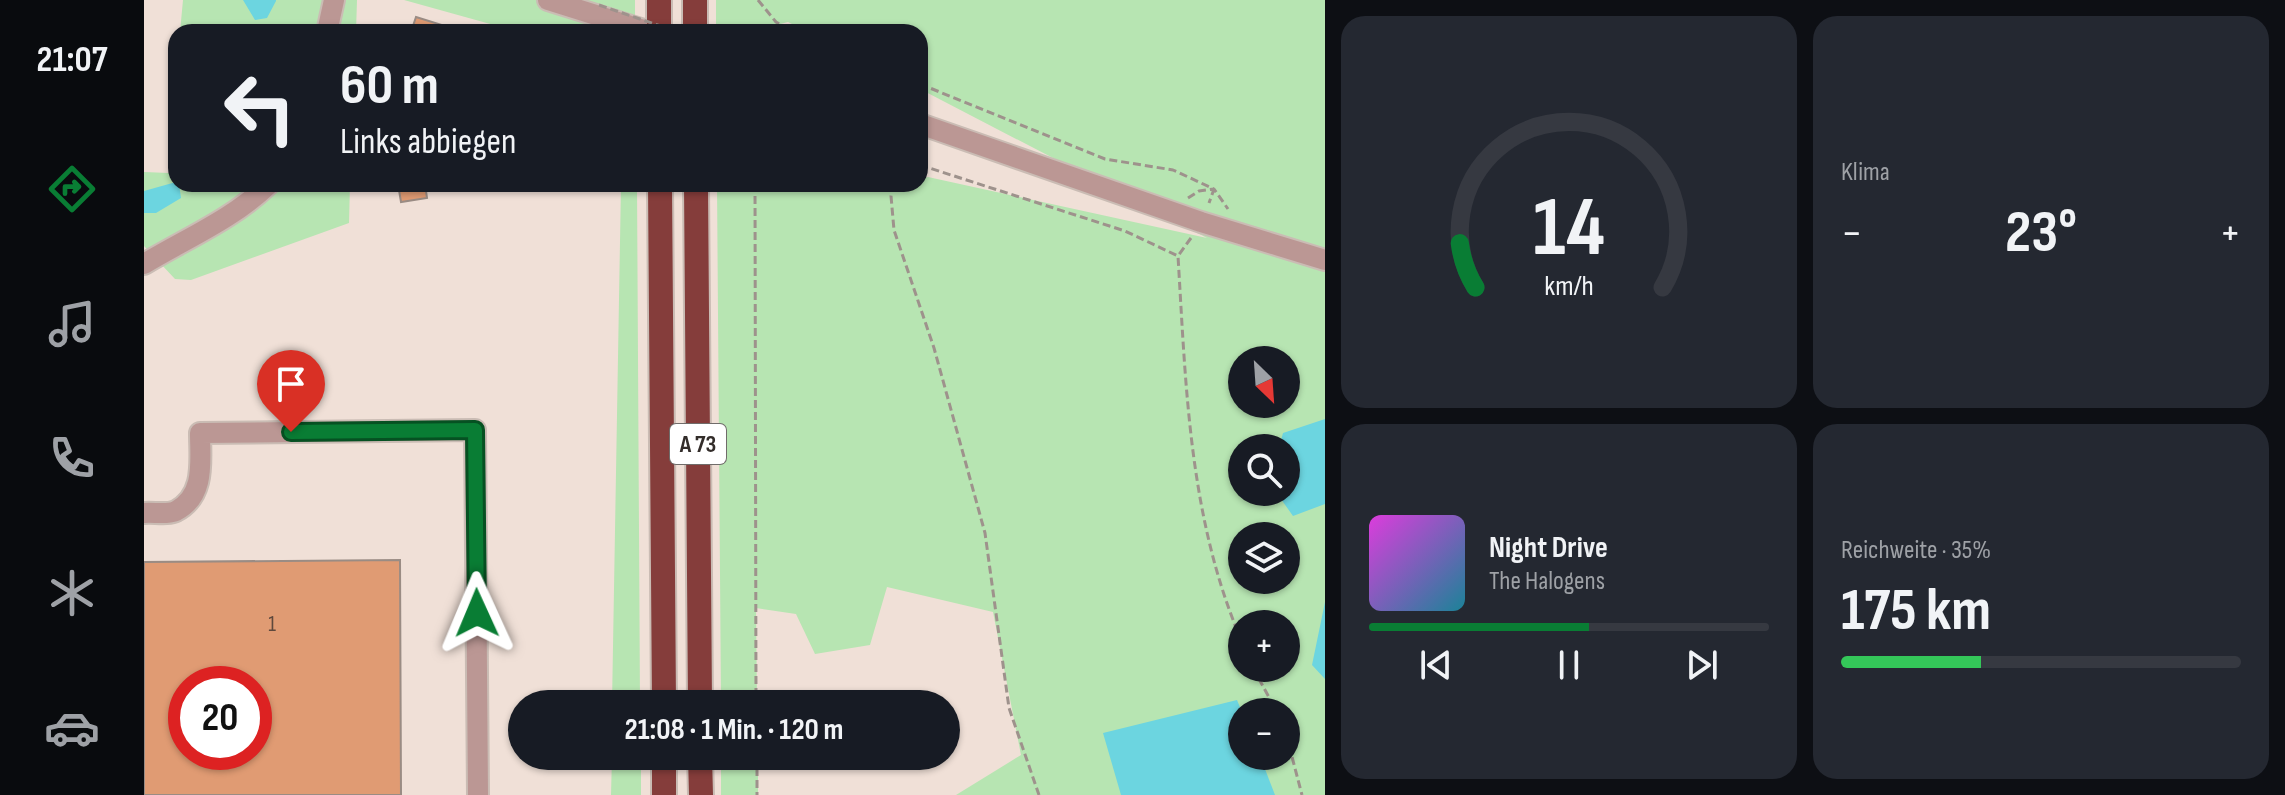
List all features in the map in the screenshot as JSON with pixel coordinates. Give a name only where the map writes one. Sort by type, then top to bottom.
[{"type":"highway","points":[[659,0],[659,24]]},
{"type":"highway","points":[[695,0],[695,24]]},
{"type":"highway","name":"A 73","points":[[660,192],[664,690]]},
{"type":"highway","name":"A 73","points":[[696,192],[700,690]]},
{"type":"highway","points":[[664,770],[664,795]]},
{"type":"highway","points":[[700,770],[701,795]]},
{"type":"street","points":[[329,24],[334,0]]},
{"type":"street","points":[[548,0],[605,12],[632,24]]},
{"type":"street","points":[[928,127],[1201,222],[1325,260]]},
{"type":"street","points":[[144,264],[226,219],[260,192]]},
{"type":"street","points":[[144,513],[175,512],[186,503],[200,482],[200,433],[475,430],[478,795]]},
{"type":"path","points":[[758,0],[779,24]]},
{"type":"path","points":[[605,12],[649,24]]},
{"type":"path","points":[[928,87],[1105,159],[1173,170],[1214,189]]},
{"type":"path","points":[[928,168],[1125,231],[1178,256]]},
{"type":"path","points":[[755,192],[756,690]]},
{"type":"path","points":[[892,192],[894,230],[934,348],[985,533],[1009,708],[1039,795]]},
{"type":"path","points":[[1201,222],[1178,256],[1187,411],[1207,540],[1228,610]]},
{"type":"path","points":[[757,770],[757,795]]},
{"type":"path","points":[[1295,770],[1302,795]]},
{"type":"green space","points":[[183,0],[357,0],[356,24],[181,24]]},
{"type":"green space","points":[[404,0],[635,0],[635,24],[490,24]]},
{"type":"green space","points":[[716,0],[1325,0],[1325,795],[956,795],[1021,755],[993,612],[887,587],[870,645],[815,654],[796,614],[756,608],[757,690],[721,690],[717,192],[928,192],[928,177],[1207,238],[928,93],[928,24],[716,24]]},
{"type":"green space","points":[[144,172],[168,173],[168,192],[350,192],[349,223],[191,280],[175,279],[144,246]]},
{"type":"green space","points":[[621,192],[637,192],[640,690],[612,690]]},
{"type":"green space","points":[[612,770],[641,770],[641,795],[611,795]]},
{"type":"green space","points":[[721,770],[758,770],[758,795],[721,795]]},
{"type":"water","points":[[243,0],[276,1],[267,18],[255,20]]},
{"type":"water","points":[[168,184],[168,192],[180,192],[181,198],[156,213],[144,213],[144,191]]},
{"type":"water","points":[[1325,419],[1325,504],[1293,516],[1286,506],[1300,506],[1300,434],[1283,433]]},
{"type":"water","points":[[1325,602],[1325,679],[1312,665]]},
{"type":"water","points":[[1228,702],[1228,770],[1265,770],[1275,795],[1121,795],[1103,733]]},
{"type":"building","points":[[416,17],[439,24],[414,24]]},
{"type":"building","points":[[399,192],[426,192],[427,198],[401,202]]},
{"type":"building","points":[[400,560],[401,795],[144,795],[144,562]]},
{"type":"route","points":[[291,432],[475,430],[477,613]]}]
